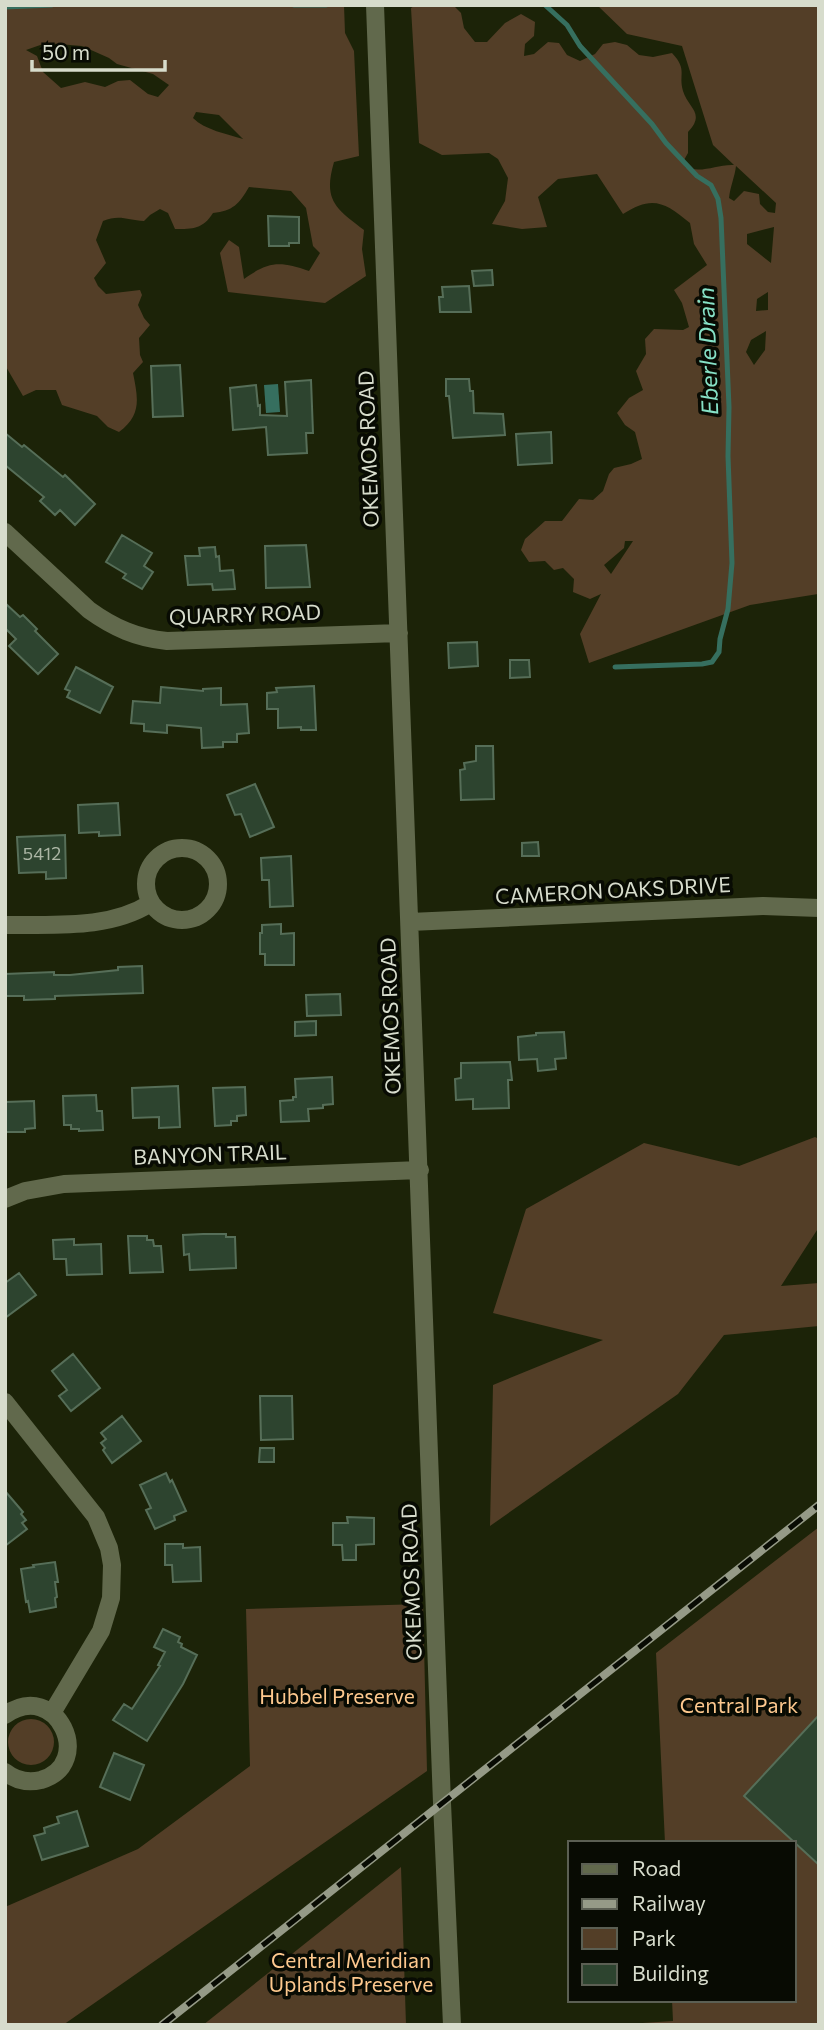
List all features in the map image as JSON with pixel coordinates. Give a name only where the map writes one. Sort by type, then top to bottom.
[{"type":"street","name":"OKEMOS ROAD","points":[[375,5],[452,2025]]},
{"type":"street","name":"QUARRY ROAD","points":[[5,532],[89,610],[104,621],[136,636],[167,641],[399,633]]},
{"type":"street","points":[[171,849],[190,849],[207,858],[213,865],[217,874],[217,892],[214,901],[201,915],[192,919],[173,919],[164,916],[151,903],[145,885],[146,876],[150,867],[163,853],[171,849]]},
{"type":"street","points":[[5,925],[101,922],[129,915],[151,903]]},
{"type":"street","name":"CAMERON OAKS DRIVE","points":[[410,922],[763,906],[819,908]]},
{"type":"street","name":"BANYON TRAIL","points":[[5,1199],[35,1189],[64,1184],[420,1170]]},
{"type":"street","points":[[5,1402],[96,1517],[109,1548],[112,1564],[111,1598],[101,1631],[52,1713]]},
{"type":"street","points":[[5,1715],[14,1709],[34,1706],[52,1713],[65,1728],[68,1737],[66,1757],[54,1773],[36,1781],[17,1779],[5,1772]]},
{"type":"green space","points":[[5,5],[344,5],[345,33],[354,51],[359,156],[334,162],[330,186],[334,202],[339,209],[364,230],[362,249],[366,276],[325,303],[228,292],[220,253],[229,240],[239,247],[244,279],[275,264],[309,271],[320,253],[313,246],[306,208],[291,191],[249,187],[235,206],[213,213],[201,225],[192,228],[175,229],[168,213],[160,209],[144,221],[109,219],[103,221],[96,240],[106,263],[94,278],[106,294],[140,290],[142,295],[138,305],[150,325],[139,338],[143,362],[133,373],[137,398],[132,419],[119,432],[108,427],[97,416],[62,405],[56,390],[36,390],[23,396],[5,365]],"holes":[[[46,43],[82,46],[117,64],[153,74],[169,85],[158,97],[148,94],[130,80],[118,81],[105,87],[85,82],[61,88],[43,72],[37,56],[26,50]],[[196,112],[219,115],[243,139],[204,126],[193,118]]]},
{"type":"green space","points":[[416,5],[453,5],[461,13],[464,28],[475,42],[487,42],[505,23],[521,14],[535,22],[534,36],[525,44],[524,56],[534,54],[548,42],[559,43],[567,55],[580,61],[595,54],[603,44],[615,42],[627,45],[639,55],[653,57],[672,53],[680,64],[685,97],[696,115],[696,120],[688,132],[685,167],[697,170],[734,165],[713,145],[682,46],[627,34],[597,5],[819,5],[818,594],[750,605],[589,663],[580,634],[601,594],[590,599],[573,592],[574,579],[563,568],[554,570],[545,561],[529,562],[521,550],[525,539],[545,521],[562,521],[579,499],[593,500],[603,491],[614,468],[642,459],[635,432],[625,425],[617,413],[629,398],[643,390],[636,371],[646,354],[645,339],[654,329],[683,330],[689,327],[682,303],[674,290],[707,265],[694,244],[690,223],[673,210],[658,204],[642,204],[623,214],[597,174],[558,179],[538,197],[547,227],[522,229],[492,224],[505,201],[508,178],[498,159],[489,153],[442,155],[419,143],[411,8]],"holes":[[[736,166],[776,203],[775,213],[768,212],[760,204],[759,194],[744,191],[734,201],[729,198]],[[774,227],[771,263],[747,244],[747,234]],[[768,292],[768,310],[756,311],[757,299]],[[766,331],[765,350],[754,365],[746,352],[751,340]],[[625,541],[633,541],[611,574],[604,565],[624,548]]]},
{"type":"green space","points":[[815,1137],[819,1139],[819,1227],[781,1286],[819,1283],[819,1326],[724,1335],[678,1394],[490,1526],[493,1385],[603,1340],[493,1313],[526,1209],[644,1143],[739,1166]]},
{"type":"green space","name":"Central Park","points":[[819,1527],[819,2025],[612,2025],[673,2021],[672,2002],[796,2002],[796,1841],[665,1841],[656,1653]]},
{"type":"green space","name":"Hubbel Preserve","points":[[423,1604],[427,1771],[63,2025],[5,2025],[5,1907],[138,1849],[250,1766],[246,1609]]},
{"type":"green space","points":[[31,1719],[40,1720],[47,1726],[53,1733],[53,1751],[47,1758],[40,1764],[31,1765],[22,1764],[15,1758],[9,1751],[8,1742],[9,1733],[15,1726],[22,1720]]},
{"type":"green space","name":"Central Meridian Uplands Preserve","points":[[401,1867],[406,2025],[203,2025]]},
{"type":"water","points":[[278,384],[280,412],[266,413],[264,385]]},
{"type":"building","points":[[268,216],[299,217],[299,243],[269,246]]},
{"type":"building","points":[[492,270],[493,285],[474,286],[472,271]]},
{"type":"building","points":[[469,286],[471,312],[440,312],[439,297],[443,297],[442,287]]},
{"type":"building","points":[[180,365],[183,416],[153,417],[151,366]]},
{"type":"building","points":[[446,379],[469,379],[470,391],[473,391],[474,413],[503,414],[505,435],[453,438]]},
{"type":"building","points":[[311,380],[313,433],[306,433],[307,453],[268,455],[266,427],[233,430],[230,388],[256,385],[260,415],[287,416],[285,382]]},
{"type":"building","points":[[551,432],[552,463],[518,465],[516,434]]},
{"type":"building","points":[[5,433],[63,477],[65,475],[95,504],[75,525],[60,510],[55,515],[40,501],[44,497],[5,465]]},
{"type":"building","points":[[122,535],[152,553],[144,566],[153,572],[142,589],[123,578],[126,574],[106,562]]},
{"type":"building","points":[[306,545],[310,587],[266,588],[265,546]]},
{"type":"building","points":[[215,547],[220,571],[233,570],[235,589],[213,590],[212,584],[188,585],[185,556],[200,556],[199,548]]},
{"type":"building","points":[[5,603],[20,617],[23,615],[58,654],[38,674],[9,646],[16,639],[5,628]]},
{"type":"building","points":[[477,642],[478,666],[449,668],[448,643]]},
{"type":"building","points":[[510,660],[529,660],[530,677],[510,678]]},
{"type":"building","points":[[76,667],[113,687],[100,713],[67,697],[70,691],[65,689]]},
{"type":"building","points":[[314,686],[316,730],[301,730],[301,727],[278,728],[278,709],[267,709],[267,693],[277,692],[276,688]]},
{"type":"building","points":[[161,687],[203,691],[221,688],[221,705],[247,704],[249,733],[237,734],[237,742],[223,742],[223,747],[202,748],[201,728],[167,725],[167,733],[144,731],[144,724],[131,723],[133,701],[160,703]]},
{"type":"building","points":[[476,746],[493,746],[494,799],[461,800],[460,770],[465,769],[464,763],[476,761]]},
{"type":"building","points":[[255,784],[274,827],[250,837],[241,814],[235,815],[227,795]]},
{"type":"building","points":[[118,803],[120,835],[79,833],[78,805]]},
{"type":"building","points":[[65,835],[66,878],[46,879],[46,872],[19,873],[17,837]]},
{"type":"building","points":[[538,842],[539,856],[522,856],[522,843]]},
{"type":"building","points":[[291,856],[293,906],[270,907],[269,880],[262,880],[261,858]]},
{"type":"building","points":[[281,924],[281,934],[294,933],[294,965],[265,965],[265,954],[260,954],[262,925]]},
{"type":"building","points":[[142,966],[143,993],[55,996],[55,999],[24,1000],[24,996],[5,996],[5,974],[54,972],[54,975],[70,975]]},
{"type":"building","points":[[340,994],[341,1015],[307,1016],[306,995]]},
{"type":"building","points":[[316,1021],[316,1035],[295,1036],[295,1022]]},
{"type":"building","points":[[564,1032],[566,1058],[555,1059],[556,1069],[538,1071],[537,1059],[519,1060],[518,1037]]},
{"type":"building","points":[[510,1062],[512,1080],[508,1080],[509,1108],[473,1109],[473,1099],[456,1100],[455,1079],[461,1078],[461,1063]]},
{"type":"building","points":[[332,1077],[333,1104],[308,1109],[309,1121],[281,1122],[280,1101],[293,1100],[293,1097],[296,1097],[295,1079]]},
{"type":"building","points":[[178,1086],[180,1127],[159,1128],[159,1117],[133,1118],[132,1088]]},
{"type":"building","points":[[245,1087],[246,1115],[237,1116],[237,1121],[231,1121],[231,1125],[215,1126],[213,1088]]},
{"type":"building","points":[[96,1095],[97,1111],[102,1111],[103,1130],[79,1131],[71,1129],[71,1125],[64,1125],[63,1096]]},
{"type":"building","points":[[34,1101],[35,1128],[25,1129],[25,1132],[5,1132],[5,1102]]},
{"type":"building","points":[[226,1234],[226,1237],[235,1237],[236,1268],[190,1270],[189,1254],[184,1255],[183,1235]]},
{"type":"building","points":[[128,1236],[147,1236],[147,1240],[153,1240],[154,1246],[161,1246],[163,1272],[130,1273]]},
{"type":"building","points":[[74,1239],[74,1245],[101,1244],[102,1274],[67,1275],[66,1259],[54,1259],[53,1240]]},
{"type":"building","points":[[19,1273],[36,1295],[5,1318],[5,1283]]},
{"type":"building","points":[[73,1354],[100,1388],[71,1411],[59,1396],[67,1390],[52,1371]]},
{"type":"building","points":[[260,1396],[292,1396],[293,1439],[261,1440]]},
{"type":"building","points":[[122,1416],[141,1441],[112,1463],[103,1450],[105,1448],[101,1443],[106,1439],[101,1433]]},
{"type":"building","points":[[260,1448],[274,1448],[274,1462],[259,1462]]},
{"type":"building","points":[[166,1473],[186,1511],[174,1516],[175,1520],[155,1529],[146,1510],[151,1508],[140,1485]]},
{"type":"building","points":[[5,1491],[23,1512],[21,1514],[26,1520],[22,1523],[27,1529],[5,1546]]},
{"type":"building","points":[[347,1517],[374,1518],[374,1544],[356,1545],[356,1560],[343,1560],[342,1545],[333,1545],[333,1523],[348,1523]]},
{"type":"building","points":[[165,1544],[183,1544],[183,1548],[200,1547],[201,1581],[173,1582],[172,1565],[165,1565]]},
{"type":"building","points":[[55,1562],[58,1582],[55,1582],[56,1607],[30,1612],[21,1569]]},
{"type":"building","points":[[163,1629],[180,1637],[178,1642],[182,1644],[181,1647],[197,1655],[183,1684],[147,1741],[113,1720],[124,1704],[132,1709],[160,1666],[158,1665],[165,1652],[154,1647]]},
{"type":"building","points":[[819,1715],[819,1865],[744,1796]]},
{"type":"building","points":[[114,1753],[144,1765],[130,1800],[100,1787]]},
{"type":"building","points":[[77,1811],[88,1846],[42,1860],[34,1836],[45,1833],[44,1828],[59,1823],[57,1817]]},
{"type":"waterway","name":"Eberle Drain","points":[[5,7],[52,5]]},
{"type":"waterway","name":"Eberle Drain","points":[[294,5],[326,5]]},
{"type":"waterway","name":"Eberle Drain","points":[[545,5],[567,25],[580,46],[652,124],[666,143],[697,176],[711,185],[718,199],[721,218],[732,563],[728,609],[719,652],[712,662],[702,664],[615,667]]},
{"type":"railway","points":[[162,2025],[819,1505]]}]
